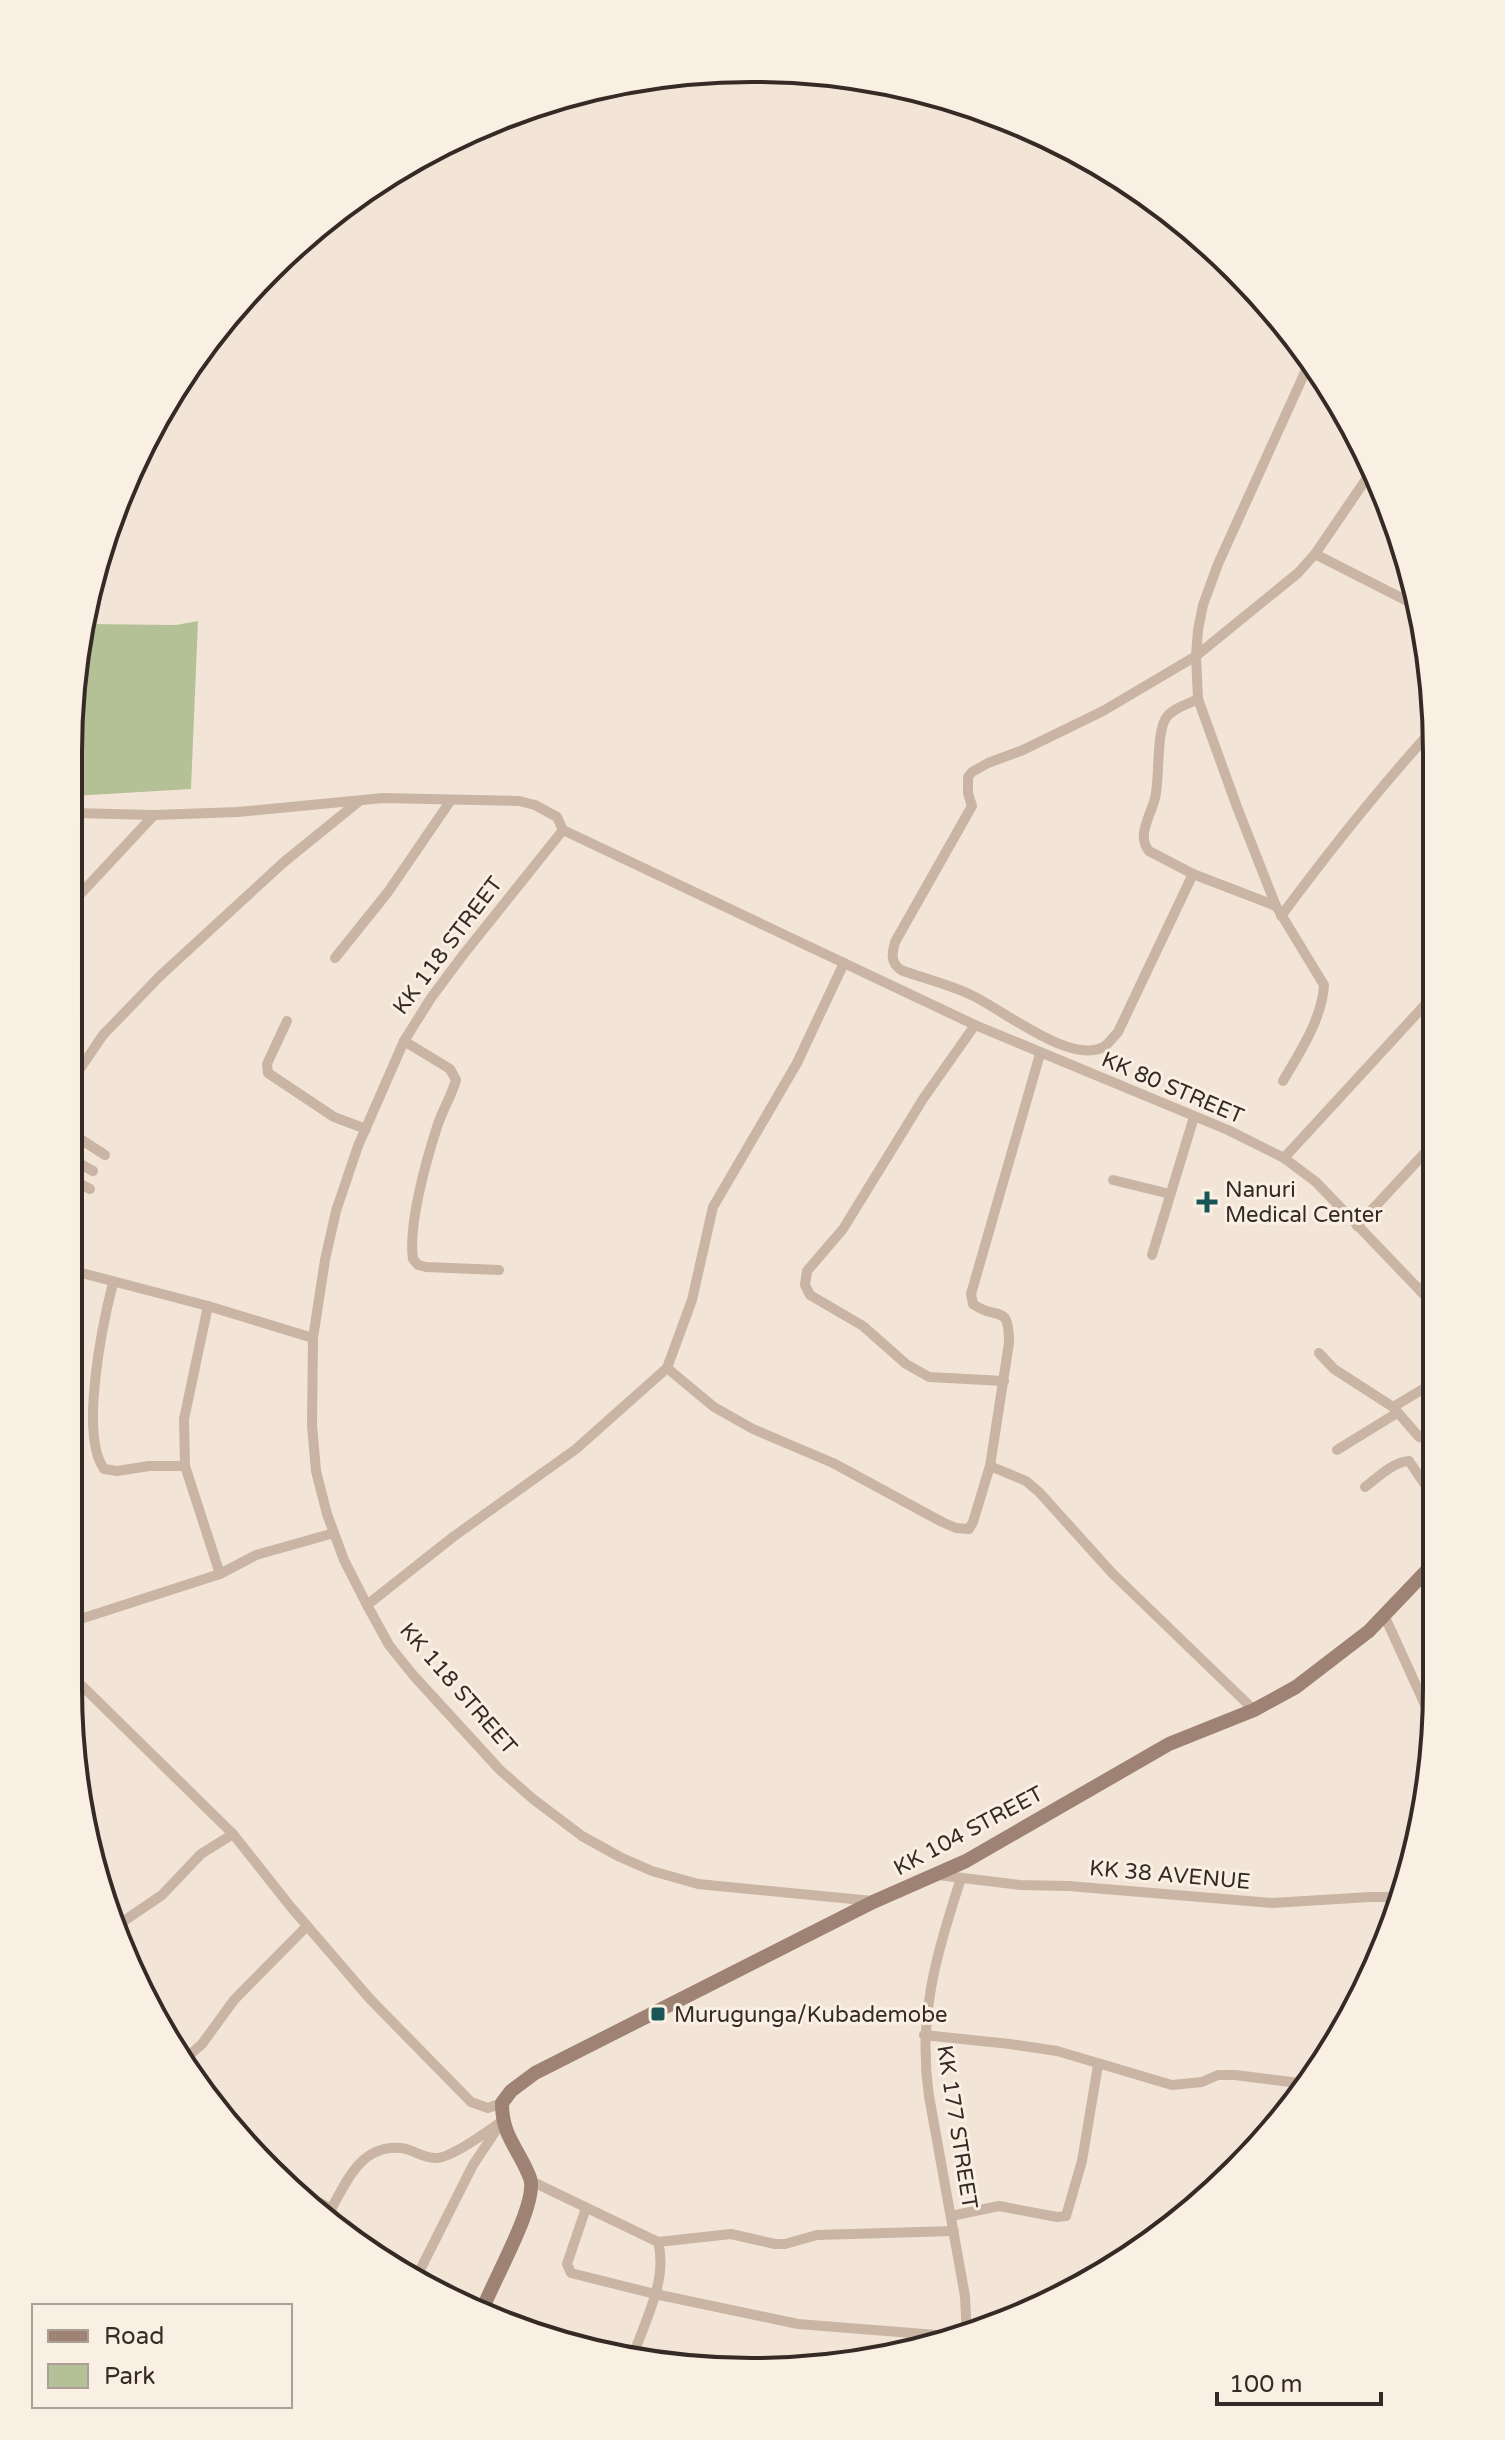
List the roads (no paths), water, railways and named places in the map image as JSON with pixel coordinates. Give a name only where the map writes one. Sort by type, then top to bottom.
[{"type":"street","points":[[1283,1081],[1304,1045],[1323,996],[1324,985],[1279,911],[1237,807],[1198,699],[1196,656],[1203,605],[1218,564],[1305,373]]},
{"type":"street","points":[[1193,874],[1118,1032],[1105,1045],[1095,1049],[1071,1048],[1049,1039],[970,994],[894,965],[895,942],[972,806],[968,793],[968,777],[972,772],[1103,711],[1196,656],[1298,573],[1315,554],[1365,481]]},
{"type":"street","points":[[1315,554],[1405,600]]},
{"type":"street","points":[[1198,699],[1167,716],[1161,727],[1159,780],[1143,845],[1193,874],[1279,911]]},
{"type":"street","points":[[1279,911],[1423,741]]},
{"type":"street","name":"KK 80 STREET","points":[[82,813],[238,812],[383,798],[519,801],[535,805],[557,817],[563,830],[975,1025],[1228,1130],[1284,1158],[1316,1182],[1423,1294]]},
{"type":"street","points":[[335,958],[388,892],[451,800]]},
{"type":"street","points":[[82,1066],[103,1035],[160,976],[284,862],[360,801]]},
{"type":"street","points":[[82,892],[154,815]]},
{"type":"street","name":"KK 118 STREET","points":[[563,830],[431,998],[404,1041],[366,1129],[336,1211],[313,1338],[312,1425],[316,1471],[344,1560],[389,1645],[500,1770],[533,1799],[582,1836],[652,1871],[698,1884],[873,1902]]},
{"type":"street","points":[[367,1605],[453,1537],[576,1449],[667,1368],[692,1300],[713,1207],[797,1063],[844,963]]},
{"type":"street","points":[[1284,1158],[1423,1007]]},
{"type":"street","points":[[287,1021],[267,1064],[268,1073],[334,1117],[366,1129]]},
{"type":"street","points":[[975,1025],[923,1099],[843,1229],[807,1271],[805,1285],[810,1295],[863,1326],[917,1373],[929,1377],[1004,1381]]},
{"type":"street","points":[[404,1041],[450,1069],[456,1080],[427,1161],[415,1219],[413,1259],[418,1265],[426,1267],[499,1270]]},
{"type":"street","points":[[667,1368],[714,1407],[753,1429],[833,1463],[956,1528],[969,1529],[990,1466],[1009,1343],[1009,1323],[1005,1317],[978,1308],[973,1304],[971,1294],[1040,1054]]},
{"type":"street","points":[[1152,1255],[1194,1117]]},
{"type":"street","points":[[82,1140],[105,1155]]},
{"type":"street","points":[[1357,1226],[1423,1155]]},
{"type":"street","points":[[82,1165],[93,1171]]},
{"type":"street","points":[[1113,1180],[1170,1194]]},
{"type":"street","points":[[82,1185],[90,1189]]},
{"type":"street","points":[[82,1274],[208,1306],[313,1338]]},
{"type":"street","points":[[113,1283],[101,1332],[95,1377],[97,1456],[104,1469],[117,1471],[149,1466],[185,1466]]},
{"type":"street","points":[[1420,1291],[1423,1287]]},
{"type":"street","points":[[208,1306],[184,1419],[185,1466],[220,1574]]},
{"type":"street","points":[[1319,1353],[1334,1369],[1395,1410],[1423,1438]]},
{"type":"street","points":[[1337,1450],[1423,1390]]},
{"type":"street","points":[[1365,1487],[1404,1461],[1409,1461],[1423,1482]]},
{"type":"street","points":[[990,1466],[1026,1481],[1039,1492],[1112,1573],[1254,1710]]},
{"type":"street","points":[[82,1618],[220,1574],[256,1555],[334,1533]]},
{"type":"street","name":"KK 104 STREET","points":[[502,2103],[511,2091],[535,2073],[873,1902],[938,1875],[1169,1744],[1254,1710],[1296,1687],[1385,1617],[1423,1575]]},
{"type":"street","points":[[1385,1617],[1423,1700]]},
{"type":"street","points":[[82,1686],[233,1834],[370,1999],[471,2102],[488,2108],[502,2103],[502,2121],[531,2181],[523,2221],[485,2302]]},
{"type":"street","points":[[124,1921],[162,1895],[201,1854],[233,1834]]},
{"type":"street","name":"KK 38 AVENUE","points":[[938,1875],[1020,1885],[1069,1886],[1272,1903],[1389,1897]]},
{"type":"street","name":"KK 177 STREET","points":[[961,1878],[935,1960],[924,2035],[925,2067],[965,2296],[964,2323]]},
{"type":"street","points":[[191,2054],[202,2044],[234,2000],[307,1926]]},
{"type":"street","points":[[924,2035],[1057,2051],[1172,2085],[1202,2082],[1218,2075],[1294,2083]]},
{"type":"street","points":[[951,2216],[999,2206],[1066,2216],[1082,2161],[1098,2065]]},
{"type":"street","points":[[332,2209],[353,2171],[370,2153],[402,2148],[437,2158],[466,2146],[502,2121]]},
{"type":"street","points":[[420,2270],[473,2165],[502,2121]]},
{"type":"street","points":[[531,2181],[658,2242],[731,2234],[785,2244],[817,2235],[954,2231]]},
{"type":"street","name":"KK 177 STREET","points":[[586,2208],[567,2264],[569,2271],[580,2276],[798,2324],[929,2334]]},
{"type":"street","points":[[636,2347],[655,2294],[661,2255],[658,2242]]},
{"type":"place","name":"Nanuri Medical Center","points":[[1207,1202]]},
{"type":"place","name":"Murugunga/Kubademobe","points":[[658,2014]]}]
